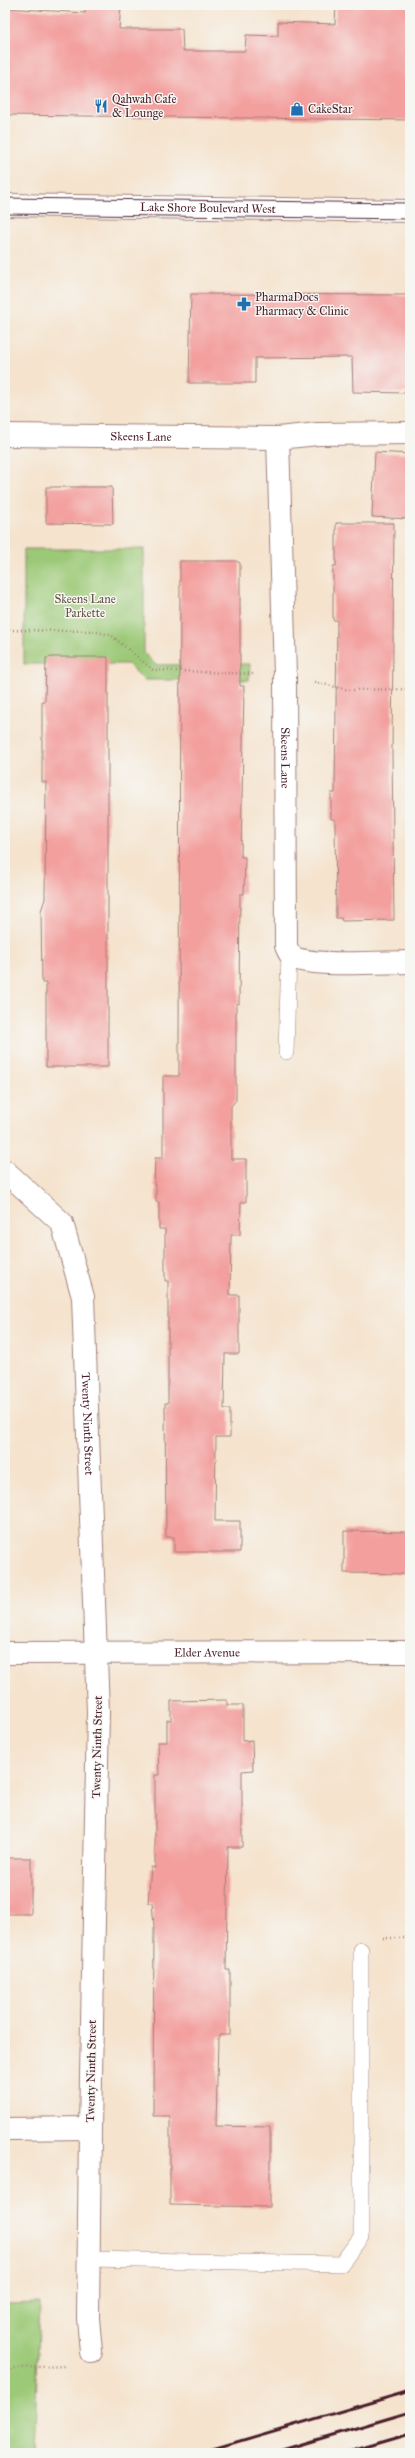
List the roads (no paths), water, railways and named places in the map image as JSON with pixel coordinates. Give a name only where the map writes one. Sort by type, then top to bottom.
[{"type":"street","name":"Lake Shore Boulevard West","points":[[5,205],[410,211]]},
{"type":"street","name":"Skeens Lane","points":[[5,435],[278,438],[318,434],[410,433]]},
{"type":"street","name":"Skeens Lane","points":[[278,438],[285,675],[285,927],[286,946],[289,954]]},
{"type":"street","points":[[289,954],[295,958],[314,962],[410,962]]},
{"type":"street","name":"Twenty Ninth Street","points":[[5,1171],[62,1223],[83,1297],[98,1712],[90,2128],[88,2318],[91,2352]]},
{"type":"street","name":"Elder Avenue","points":[[5,1654],[96,1655],[410,1652]]},
{"type":"street","points":[[5,2129],[90,2128]]},
{"type":"lane","points":[[286,1052],[289,954]]},
{"type":"lane","points":[[89,2259],[341,2264],[361,2237],[361,1950]]},
{"type":"tram line","points":[[5,198],[410,203]]},
{"type":"tram line","points":[[5,214],[410,219]]},
{"type":"railway","points":[[199,2453],[410,2391]]},
{"type":"railway","points":[[272,2453],[410,2412]]},
{"type":"railway","points":[[345,2453],[410,2434]]},
{"type":"place","name":"Qahwah Cafe & Lounge","points":[[101,106]]},
{"type":"place","name":"CakeStar","points":[[297,109]]},
{"type":"place","name":"PharmaDocs Pharmacy & Clinic","points":[[244,304]]},
{"type":"park label","name":"Skeens Lane Parkette","points":[[85,606]]}]
